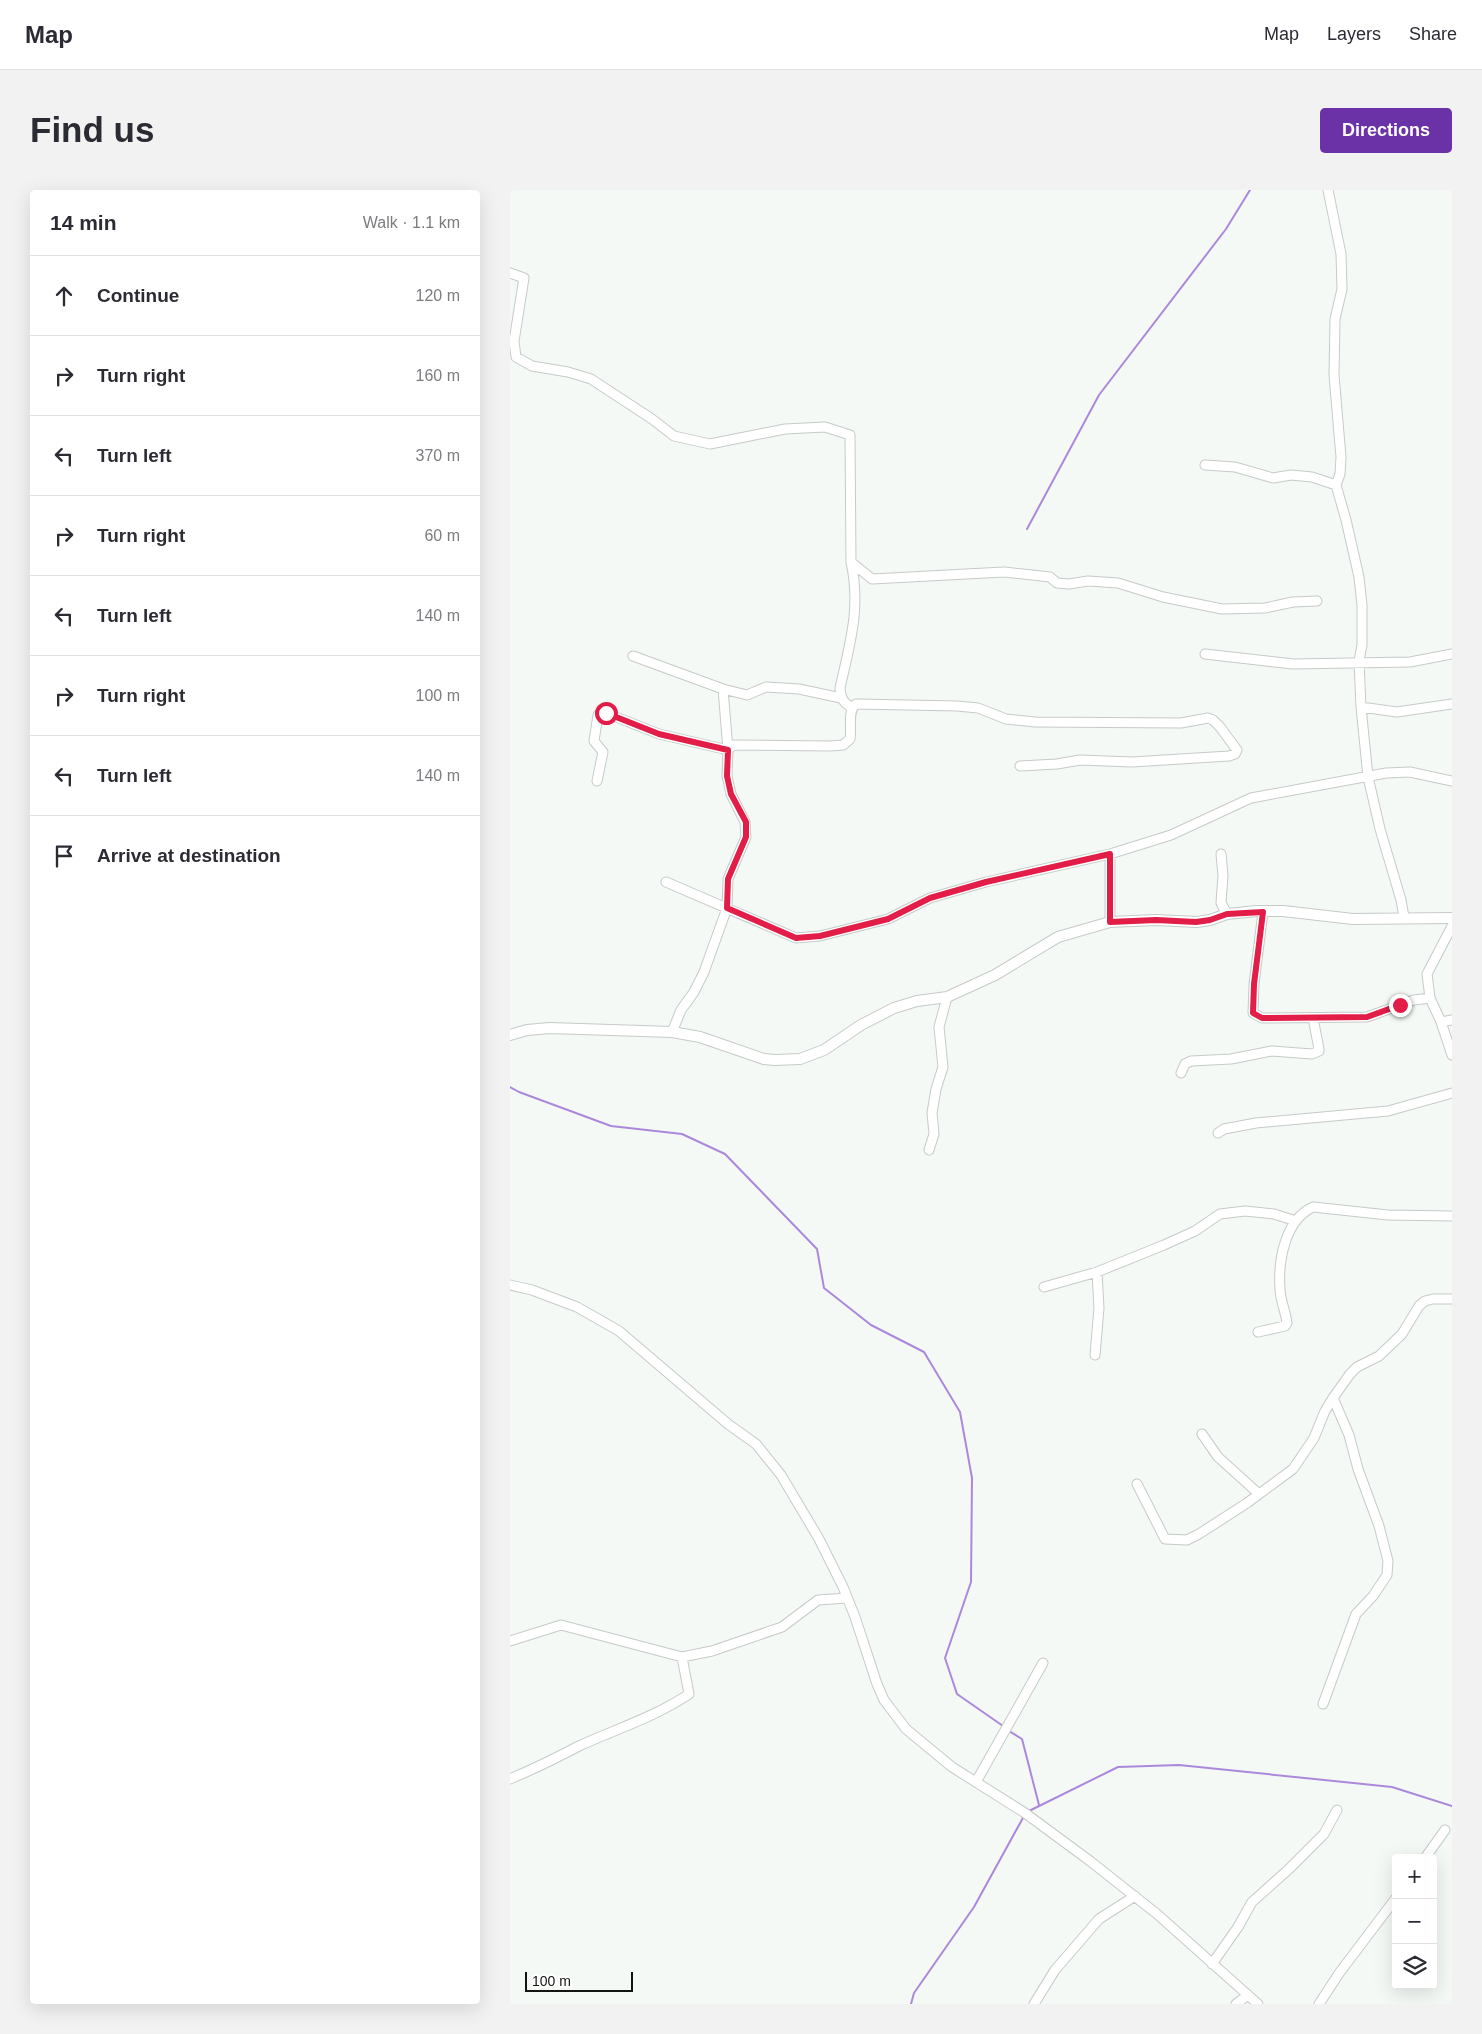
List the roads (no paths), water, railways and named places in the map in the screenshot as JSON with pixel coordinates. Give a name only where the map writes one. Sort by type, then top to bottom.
[{"type":"street","points":[[1328,190],[1337,232],[1342,289],[1335,319],[1334,375],[1341,457],[1340,474],[1336,485],[1359,577],[1362,605],[1362,645],[1359,661],[1361,707],[1368,777],[1401,900],[1404,918]]},
{"type":"street","points":[[510,273],[524,278],[512,341],[516,357],[532,366],[568,372],[591,379],[652,419],[674,436],[710,444],[785,429],[825,426],[850,435],[852,562],[856,595],[856,617],[840,688],[844,704],[852,708]]},
{"type":"street","points":[[1205,465],[1234,467],[1261,473],[1273,478],[1291,476],[1312,477],[1336,485]]},
{"type":"street","points":[[852,562],[872,579],[1004,572],[1050,577],[1057,583],[1069,584],[1088,581],[1118,583],[1163,597],[1222,609],[1265,608],[1292,602],[1318,601]]},
{"type":"street","points":[[1205,654],[1293,664],[1359,661],[1410,662],[1452,654]]},
{"type":"street","points":[[633,656],[723,689],[747,695],[766,687],[799,689],[841,698]]},
{"type":"street","points":[[672,1032],[681,1010],[694,992],[704,972],[727,908],[728,879],[746,837],[746,822],[731,794],[727,776],[728,750],[723,689]]},
{"type":"street","points":[[728,750],[733,745],[843,745],[850,740],[852,708],[856,704],[978,708],[1006,719],[1035,722],[1181,723],[1208,718],[1213,720],[1237,750],[1235,754],[1229,756],[1171,761],[1080,760],[1057,764],[1020,766]]},
{"type":"street","points":[[1361,707],[1397,712],[1452,704]]},
{"type":"street","points":[[597,781],[604,752],[594,742],[598,715],[606,713],[659,734],[728,750]]},
{"type":"street","points":[[666,882],[796,938],[820,936],[888,919],[940,895],[986,882],[1110,854],[1172,835],[1251,798],[1368,777],[1410,772],[1452,781]]},
{"type":"street","points":[[1110,854],[1110,922]]},
{"type":"street","points":[[1221,854],[1223,875],[1221,903],[1227,914]]},
{"type":"street","points":[[510,1035],[527,1030],[550,1028],[672,1032],[700,1037],[764,1059],[800,1059],[824,1050],[861,1025],[894,1008],[917,1001],[946,997],[995,975],[1058,937],[1110,922],[1156,920],[1196,922],[1210,920],[1227,914],[1283,911],[1353,919],[1452,918]]},
{"type":"street","points":[[1263,912],[1254,984],[1253,1013],[1262,1018],[1367,1017],[1414,1000],[1430,998]]},
{"type":"street","points":[[1452,926],[1428,968],[1427,981],[1430,998],[1441,1022],[1452,1055]]},
{"type":"street","points":[[929,1150],[934,1134],[932,1113],[942,1067],[939,1027],[946,997]]},
{"type":"street","points":[[1181,1073],[1185,1064],[1191,1061],[1231,1059],[1272,1051],[1317,1053],[1319,1049],[1313,1018]]},
{"type":"street","points":[[1441,1022],[1452,1020]]},
{"type":"street","points":[[1218,1132],[1256,1122],[1388,1111],[1452,1093]]},
{"type":"street","points":[[1258,1332],[1285,1326],[1287,1323],[1280,1290],[1282,1250],[1296,1221],[1303,1212],[1313,1207],[1388,1215],[1452,1216]]},
{"type":"street","points":[[1044,1287],[1097,1272],[1164,1245],[1195,1231],[1220,1214],[1246,1211],[1274,1214],[1296,1221]]},
{"type":"street","points":[[1095,1355],[1099,1308],[1097,1272]]},
{"type":"street","points":[[510,1285],[532,1290],[577,1307],[619,1330],[728,1424],[756,1444],[781,1475],[819,1539],[848,1598],[877,1684],[895,1716],[918,1741],[952,1767],[1025,1813],[1135,1896],[1258,2004]]},
{"type":"street","points":[[1137,1484],[1165,1539],[1187,1540],[1198,1534],[1293,1469],[1314,1438],[1325,1411],[1350,1374],[1358,1367],[1379,1356],[1402,1334],[1425,1301],[1452,1298]]},
{"type":"street","points":[[1323,1704],[1356,1614],[1374,1596],[1387,1575],[1388,1561],[1379,1526],[1358,1469],[1349,1435],[1333,1398]]},
{"type":"street","points":[[1202,1434],[1218,1457],[1259,1494]]},
{"type":"street","points":[[510,1641],[560,1625],[682,1657],[712,1651],[782,1627],[818,1600],[848,1598]]},
{"type":"street","points":[[510,1779],[546,1764],[579,1746],[634,1724],[673,1705],[690,1694],[682,1657]]},
{"type":"street","points":[[976,1782],[1043,1663]]},
{"type":"street","points":[[1212,1964],[1238,1927],[1252,1902],[1290,1869],[1324,1834],[1337,1810]]},
{"type":"street","points":[[1428,1854],[1445,1830]]},
{"type":"street","points":[[1034,2004],[1055,1970],[1099,1919],[1135,1896]]},
{"type":"street","points":[[1319,2004],[1395,1899]]},
{"type":"street","points":[[1236,2004],[1248,1995]]},
{"type":"waterway","points":[[1027,529],[1099,395],[1226,229],[1250,190]]},
{"type":"waterway","points":[[510,1087],[611,1126],[682,1134],[725,1154],[817,1249],[824,1288],[871,1325],[924,1352],[960,1412],[972,1478],[971,1582],[945,1658],[957,1694],[1003,1726]]},
{"type":"waterway","points":[[1009,1731],[1022,1739],[1039,1805]]},
{"type":"waterway","points":[[1029,1811],[1118,1767],[1179,1765],[1392,1787],[1452,1806]]},
{"type":"waterway","points":[[911,2004],[914,1993],[974,1907],[1024,1816]]}]
